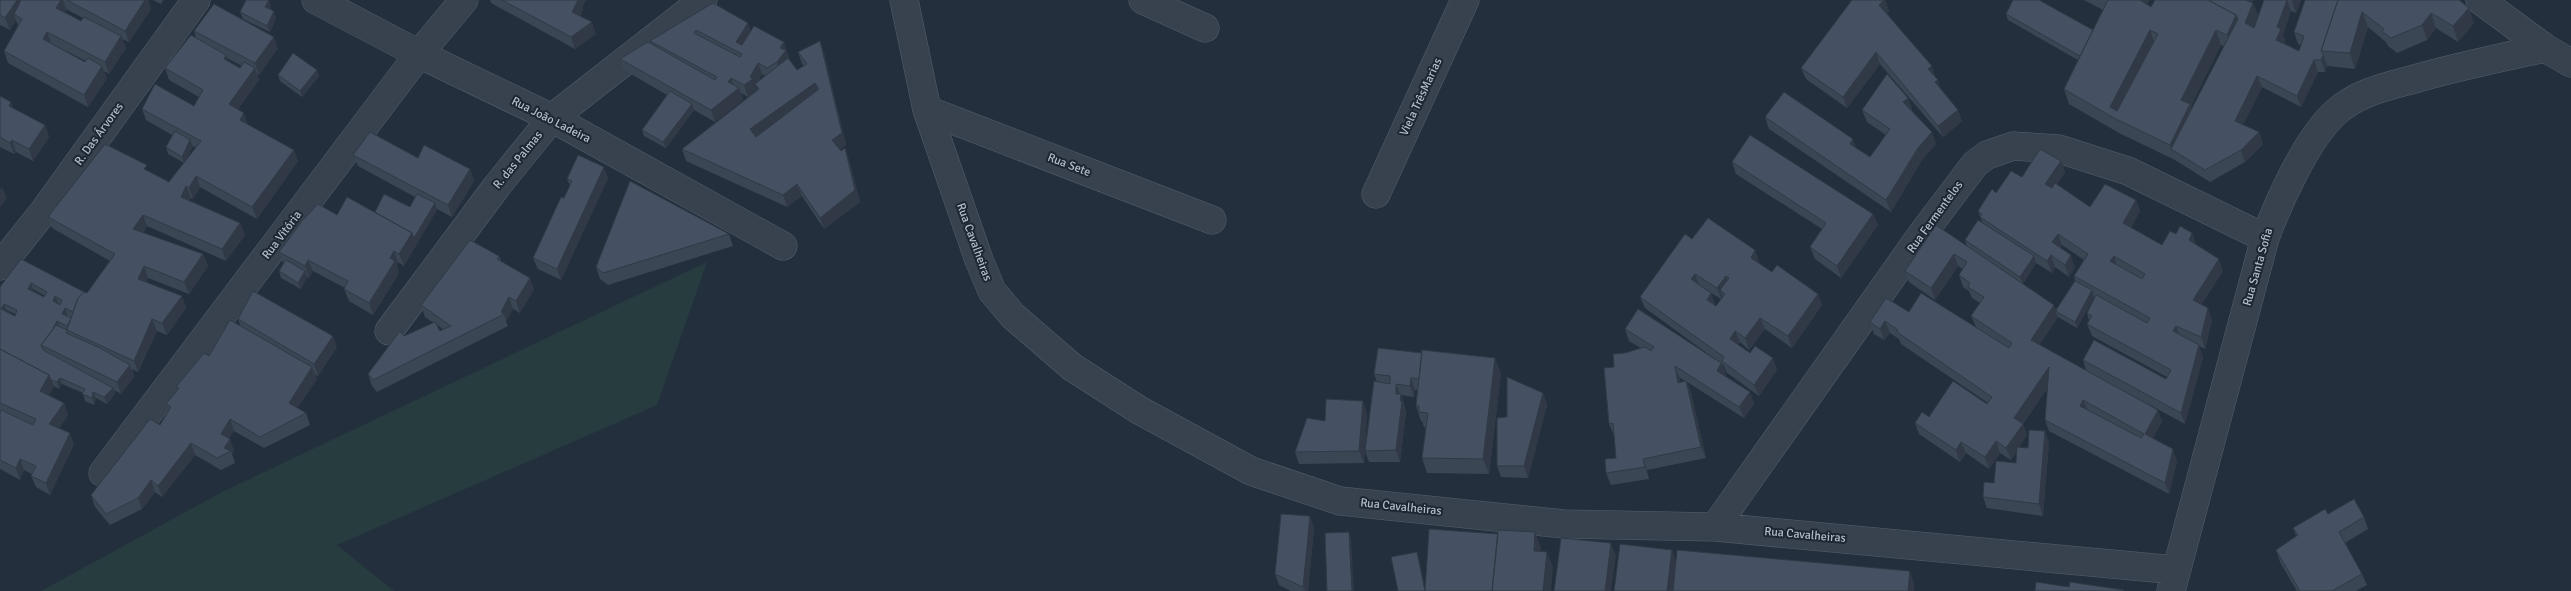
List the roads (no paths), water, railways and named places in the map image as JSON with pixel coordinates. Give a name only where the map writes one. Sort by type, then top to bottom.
[{"type":"street","name":"R. Das Árvores","points":[[0,266],[44,211],[196,0]]},
{"type":"street","name":"Rua João Ladeira","points":[[316,0],[419,54],[552,118],[783,246]]},
{"type":"street","name":"Rua Vitória","points":[[103,473],[419,54],[464,0]]},
{"type":"street","name":"R. das Palmas","points":[[389,331],[497,186],[552,118],[703,0]]},
{"type":"street","name":"Rua Cavalheiras","points":[[904,0],[926,110],[979,260],[992,291],[1012,316],[1072,367],[1139,410],[1251,471],[1340,501],[1564,524],[1715,527],[2173,580]]},
{"type":"street","points":[[1143,0],[1205,28]]},
{"type":"street","name":"Viela TrêsMarias","points":[[1376,194],[1465,0]]},
{"type":"street","points":[[2480,0],[2545,48],[2571,63]]},
{"type":"street","name":"Rua Santa Sofia","points":[[2173,580],[2265,238],[2309,147],[2335,112],[2351,100],[2381,88],[2453,68],[2545,48]]},
{"type":"street","name":"Rua Sete","points":[[926,110],[1212,220]]},
{"type":"street","name":"Rua Fermentelos","points":[[1715,527],[1922,234],[1974,164],[1987,154],[2013,146],[2059,149],[2128,171],[2265,238]]}]
